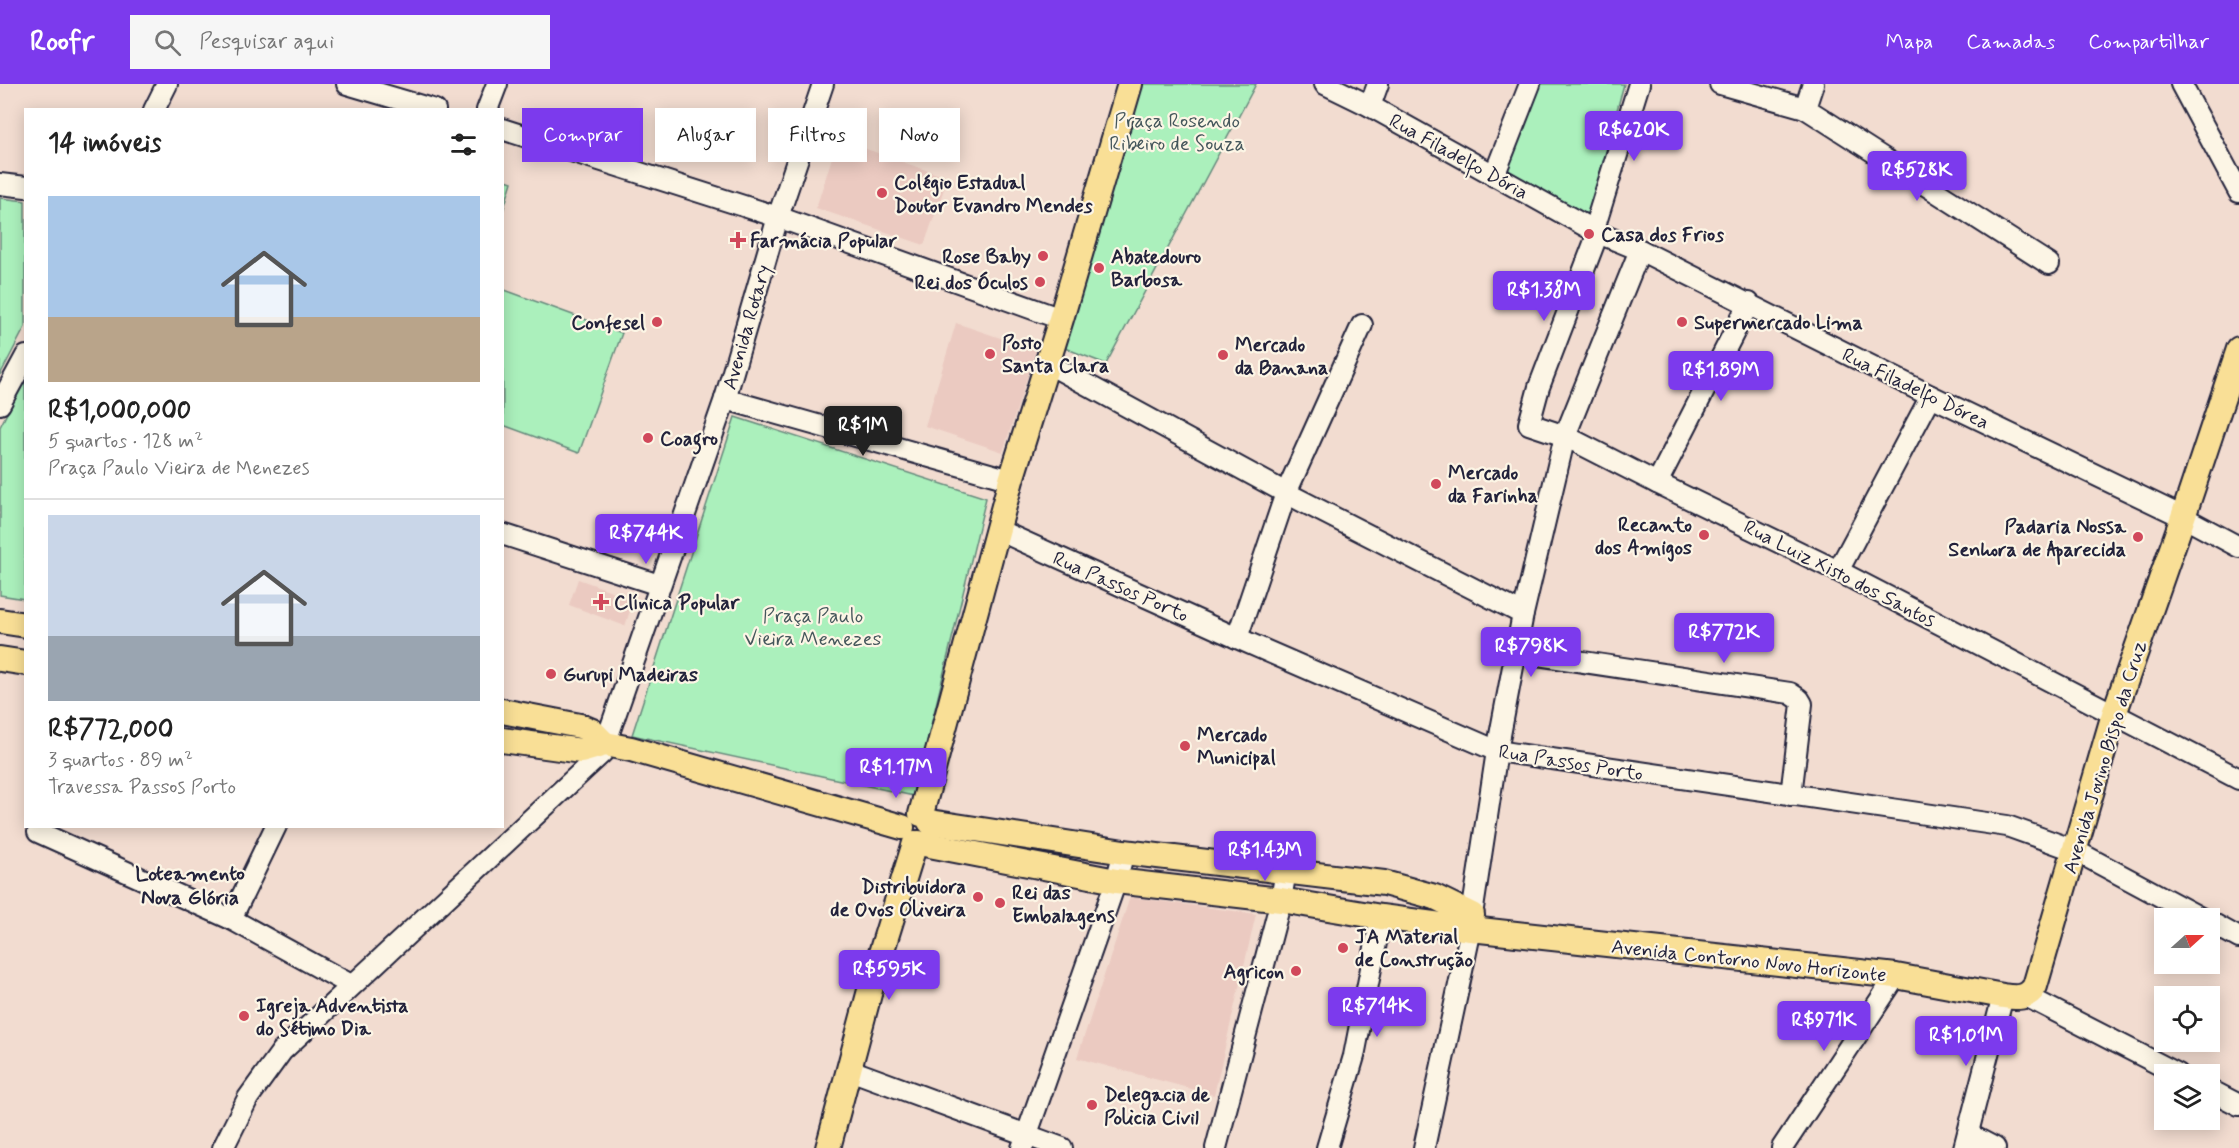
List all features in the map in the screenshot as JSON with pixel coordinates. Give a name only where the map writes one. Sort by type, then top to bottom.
[{"type":"main road","points":[[828,1148],[873,979],[918,830],[1011,480],[1130,84]]},
{"type":"main road","name":"Avenida Jovino Bispo da Cruz","points":[[2015,996],[2035,986],[2114,714],[2239,349]]},
{"type":"main road","points":[[0,621],[24,625]]},
{"type":"main road","points":[[0,659],[24,663]]},
{"type":"main road","points":[[504,711],[580,726],[592,731],[605,744]]},
{"type":"main road","points":[[504,740],[581,750],[605,744],[663,757],[918,830],[1116,880],[1281,900],[1381,917]]},
{"type":"main road","points":[[918,830],[1286,870],[1384,883],[1435,897],[1472,922]]},
{"type":"main road","name":"Avenida Contorno Novo Horizonte","points":[[1381,917],[1432,923],[1472,922],[1896,976],[2015,996]]},
{"type":"street","points":[[155,108],[167,84]]},
{"type":"street","points":[[488,108],[497,84]]},
{"type":"street","name":"Avenida Rotary","points":[[725,399],[778,217],[823,84]]},
{"type":"street","name":"Rua Filadelfo Dória","points":[[1325,84],[1370,106],[1596,231]]},
{"type":"street","points":[[1370,106],[1378,84]]},
{"type":"street","points":[[1494,176],[1530,84]]},
{"type":"street","points":[[1596,231],[1639,84]]},
{"type":"street","points":[[1720,84],[1805,108],[2049,264]]},
{"type":"street","points":[[1805,108],[1813,84]]},
{"type":"street","points":[[2181,84],[2239,192]]},
{"type":"street","points":[[357,86],[428,108]]},
{"type":"street","points":[[504,130],[778,217],[1061,319]]},
{"type":"street","points":[[0,184],[24,187]]},
{"type":"street","name":"Rua Filadelfo Dórea","points":[[1596,231],[1640,249],[1931,396],[2239,547]]},
{"type":"street","name":"Rua Luiz Xisto dos Santos","points":[[1596,231],[1539,387],[1529,424],[1565,436],[1838,571],[2239,779]]},
{"type":"street","points":[[1424,1148],[1472,922],[1497,751],[1523,614],[1565,436],[1640,249]]},
{"type":"street","points":[[1657,483],[1749,303]]},
{"type":"street","points":[[1237,638],[1286,493],[1362,325]]},
{"type":"street","points":[[0,404],[24,360]]},
{"type":"street","points":[[1047,363],[1286,493],[1523,614]]},
{"type":"street","points":[[1838,571],[1931,396]]},
{"type":"street","points":[[223,1148],[248,1098],[282,1051],[602,753],[725,399],[1011,480]]},
{"type":"street","name":"Rua Passos Porto","points":[[998,530],[1237,638],[1497,751],[2007,826],[2074,850],[2182,908]]},
{"type":"street","points":[[504,535],[659,585]]},
{"type":"street","points":[[1517,652],[1790,693],[1802,704],[1791,795]]},
{"type":"street","points":[[231,919],[275,828]]},
{"type":"street","points":[[38,832],[231,919],[351,985]]},
{"type":"street","points":[[1025,1142],[1124,852]]},
{"type":"street","points":[[1216,1148],[1281,900],[1286,870]]},
{"type":"street","points":[[1327,1148],[1353,1056],[1381,917]]},
{"type":"street","points":[[2220,928],[2239,938]]},
{"type":"street","points":[[1782,1148],[1896,976]]},
{"type":"street","points":[[2015,996],[2157,1064]]},
{"type":"street","name":"Avenida Jovino Bispo da Cruz","points":[[1966,1141],[2015,996]]},
{"type":"street","points":[[850,1070],[1025,1142],[1062,1148]]},
{"type":"street","points":[[2220,1095],[2239,1105]]},
{"type":"street","points":[[1966,1141],[1995,1148]]},
{"type":"shaded area","name":"Colégio Estadual Doutor Evandro Mendes","points":[[867,149],[879,154],[879,162],[903,162],[948,178],[924,245],[816,208],[831,162],[867,162]]},
{"type":"shaded area","points":[[956,323],[1036,350],[1003,452],[925,426]]},
{"type":"shaded area","name":"Clínica Popular","points":[[578,579],[634,599],[625,626],[569,605]]},
{"type":"shaded area","points":[[1130,897],[1256,914],[1214,1095],[1077,1058]]},
{"type":"green space","name":"Praça Rosendo Ribeiro de Souza","points":[[1143,84],[1256,84],[1106,364],[1062,347]]},
{"type":"green space","points":[[1540,84],[1624,84],[1588,218],[1506,169]]},
{"type":"green space","points":[[504,180],[512,182],[504,208]]},
{"type":"green space","points":[[0,198],[24,201],[24,329],[0,375]]},
{"type":"green space","points":[[504,290],[622,333],[579,453],[504,425]]},
{"type":"green space","points":[[24,380],[24,599],[0,595],[0,427]]},
{"type":"green space","name":"Praça Paulo Vieira Menezes","points":[[735,417],[986,498],[914,796],[632,735]]},
{"type":"place","name":"Colégio Estadual Doutor Evandro Mendes","points":[[882,193]]},
{"type":"place","name":"Casa dos Frios","points":[[1589,234]]},
{"type":"place","name":"Farmácia Popular","points":[[738,240]]},
{"type":"place","name":"Rose Baby","points":[[1043,256]]},
{"type":"place","name":"Abatedouro Barbosa","points":[[1099,268]]},
{"type":"place","name":"Rei dos Óculos","points":[[1040,282]]},
{"type":"place","name":"Confesel","points":[[657,322]]},
{"type":"place","name":"Supermercado Lima","points":[[1682,322]]},
{"type":"place","name":"Posto Santa Clara","points":[[990,354]]},
{"type":"place","name":"Mercado da Banana","points":[[1223,355]]},
{"type":"place","name":"Coagro","points":[[648,438]]},
{"type":"place","name":"Mercado da Farinha","points":[[1436,484]]},
{"type":"place","name":"Recanto dos Amigos","points":[[1704,535]]},
{"type":"place","name":"Padaria Nossa Senhora de Aparecida","points":[[2138,537]]},
{"type":"place","name":"Clínica Popular","points":[[601,602]]},
{"type":"place","name":"Gurupi Madeiras","points":[[551,674]]},
{"type":"place","name":"Mercado Municipal","points":[[1185,746]]},
{"type":"place","name":"Distribuidora de Ovos Oliveira","points":[[978,897]]},
{"type":"place","name":"Rei das Embalagens","points":[[1000,903]]},
{"type":"place","name":"JA Material de Construção","points":[[1343,948]]},
{"type":"place","name":"Agricon","points":[[1296,971]]},
{"type":"place","name":"Igreja Adventista do Sétimo Dia","points":[[244,1016]]},
{"type":"place","name":"Delegacia de Policia Civil","points":[[1092,1105]]},
{"type":"district","name":"Loteamento Nova Glória","points":[[190,885]]}]
